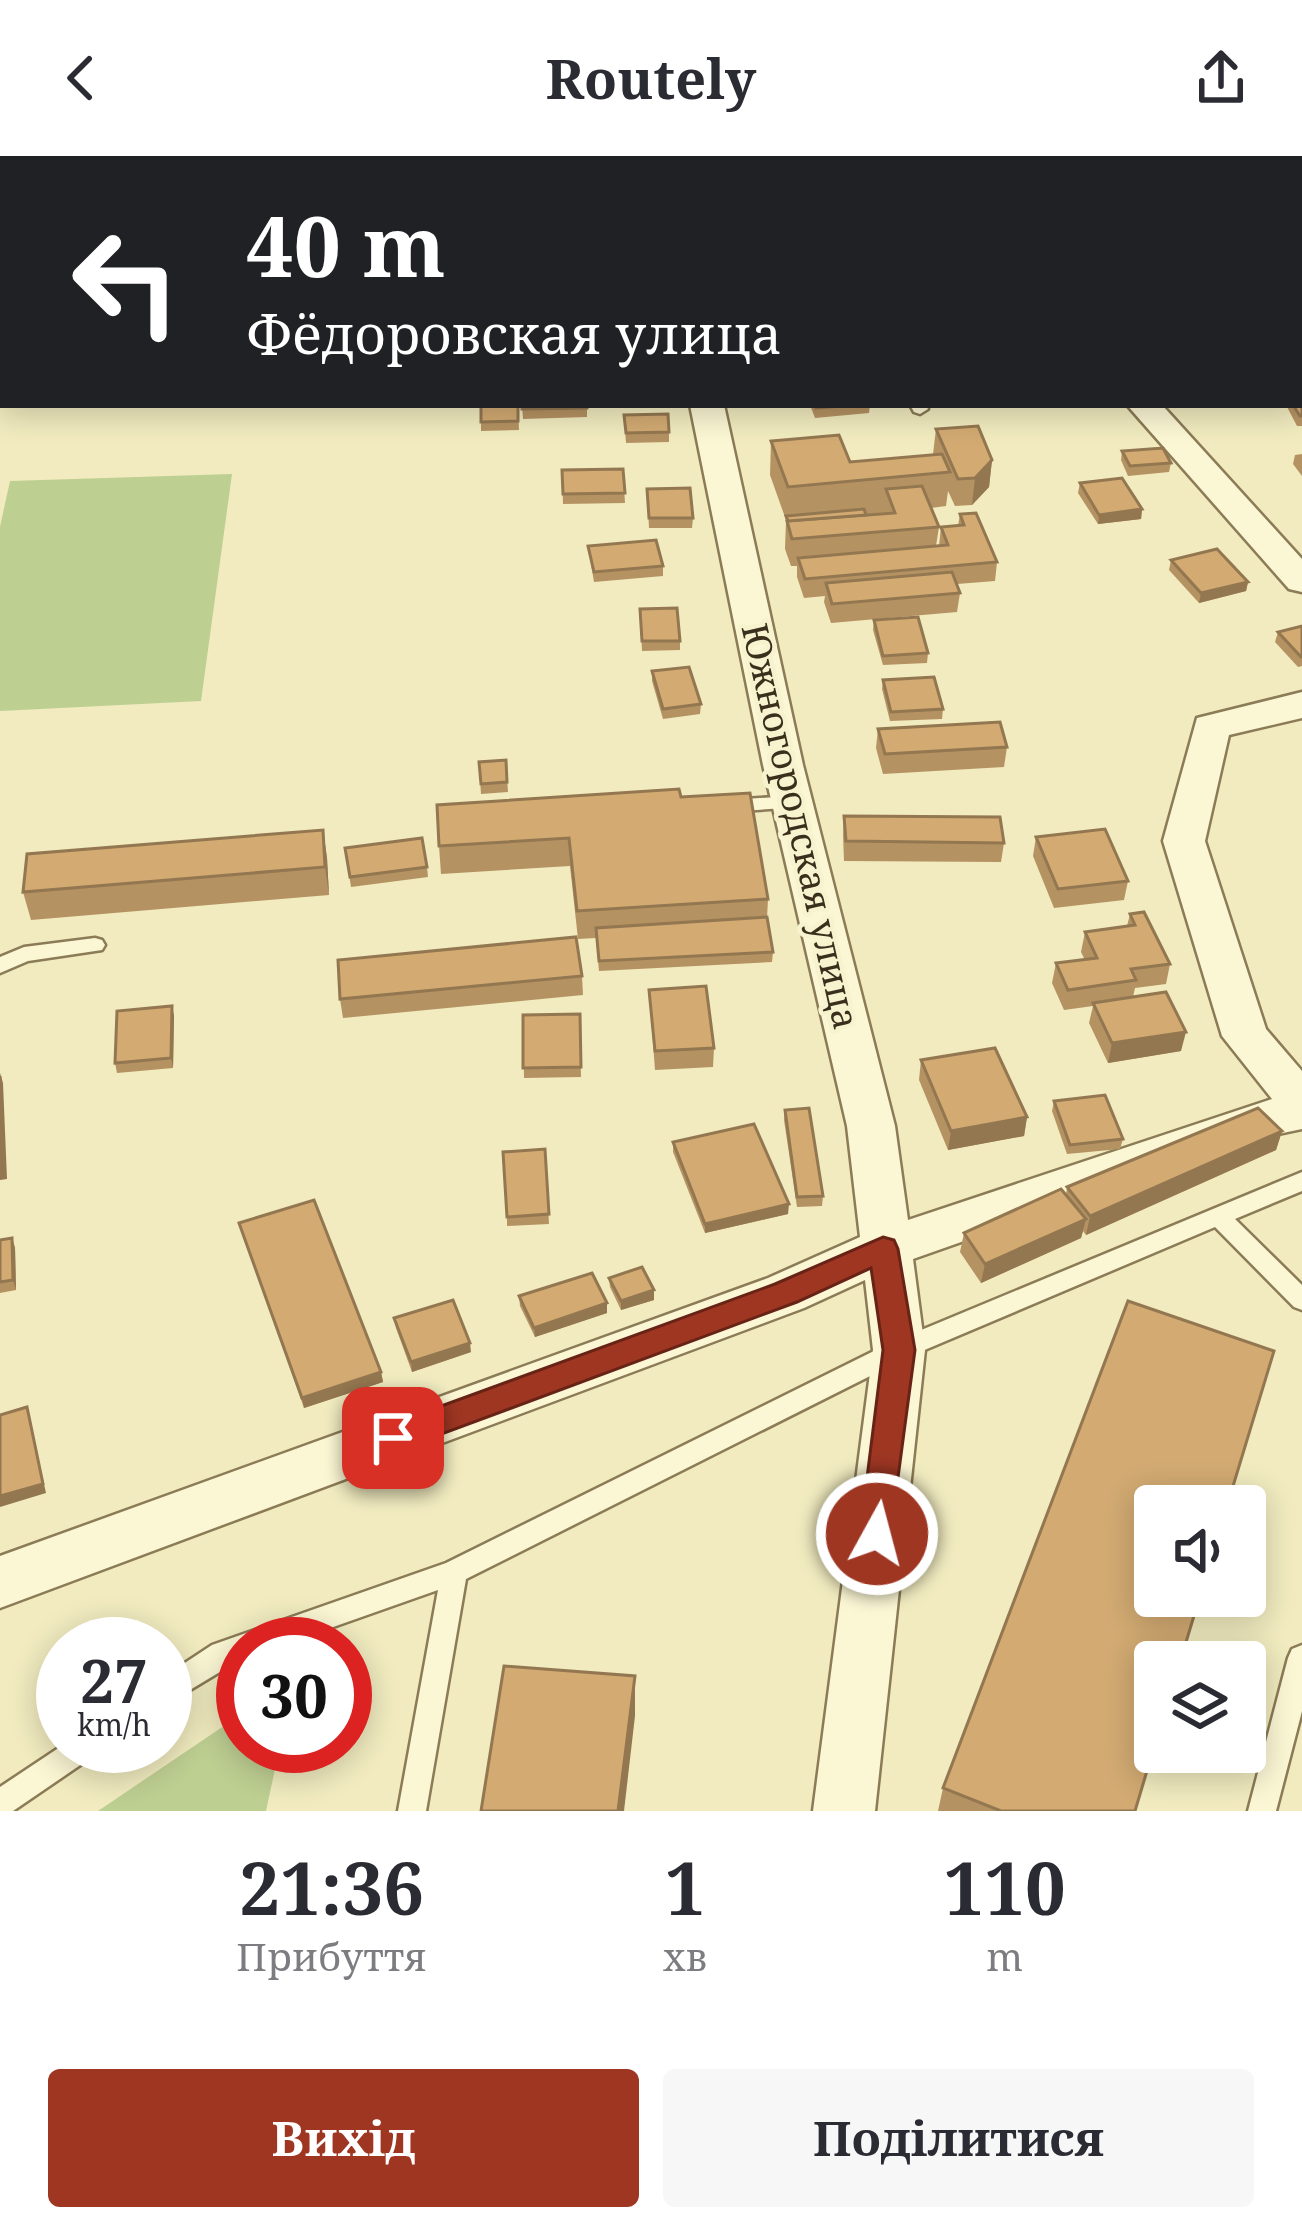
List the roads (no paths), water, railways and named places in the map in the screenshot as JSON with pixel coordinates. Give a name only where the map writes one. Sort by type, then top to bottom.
[{"type":"street","name":"Южногородская улица","points":[[707,408],[792,802],[871,1126],[899,1350],[844,1811]]},
{"type":"street","points":[[1147,408],[1302,581]]},
{"type":"street","points":[[0,1582],[786,1293],[883,1249],[1302,1107],[1245,1036],[1184,842],[1210,727],[1302,705]]},
{"type":"lane","points":[[697,809],[792,802]]},
{"type":"lane","points":[[0,966],[24,955],[95,945]]},
{"type":"lane","points":[[325,1617],[454,1571],[899,1350],[1302,1181]]},
{"type":"lane","points":[[1218,1216],[1302,1300]]},
{"type":"lane","points":[[412,1811],[454,1571]]},
{"type":"lane","points":[[1262,1811],[1302,1658]]},
{"type":"lane","points":[[0,1803],[45,1773]]}]
